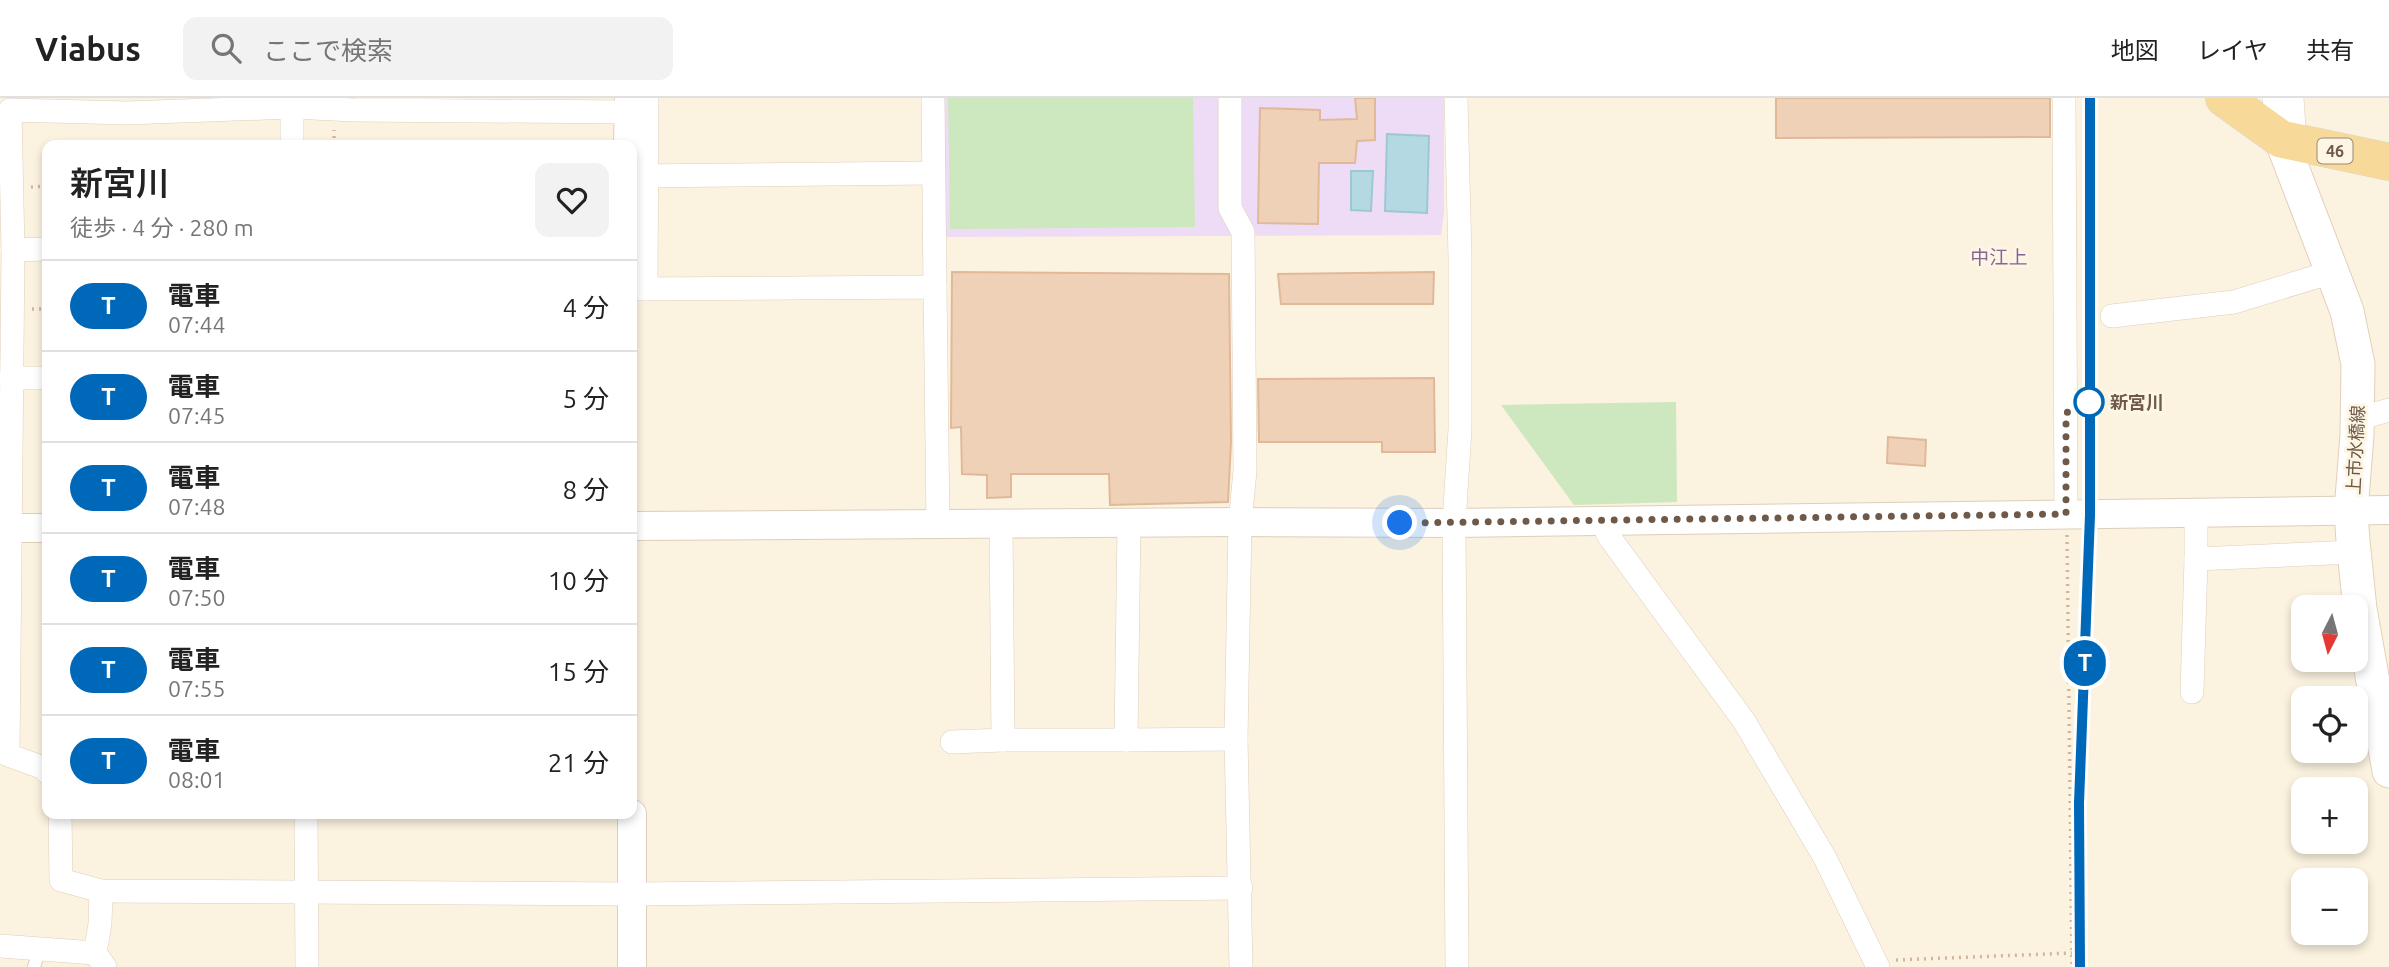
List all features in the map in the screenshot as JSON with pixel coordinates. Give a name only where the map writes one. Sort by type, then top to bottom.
[{"type":"main road","name":"46","points":[[2224,98],[2281,139],[2389,162]]},
{"type":"main road","name":"上市水橋線","points":[[2281,139],[2347,311],[2358,364],[2351,511],[2354,552],[2360,609],[2389,771]]},
{"type":"street","points":[[933,98],[938,525]]},
{"type":"street","points":[[1230,98],[1230,208],[1243,232],[1245,471],[1240,522],[1236,739],[1241,967]]},
{"type":"street","points":[[1456,98],[1460,257],[1460,403],[1454,523],[1457,967]]},
{"type":"street","points":[[2064,98],[2066,514]]},
{"type":"street","points":[[2274,98],[2281,139]]},
{"type":"street","points":[[2281,139],[2294,127],[2292,98]]},
{"type":"street","points":[[42,767],[8,755],[5,528],[13,250],[6,175],[5,110],[292,102],[354,110],[635,103]]},
{"type":"street","points":[[292,102],[292,140]]},
{"type":"street","points":[[635,103],[640,176],[639,289],[935,287]]},
{"type":"street","points":[[629,140],[635,103]]},
{"type":"street","points":[[640,176],[933,173]]},
{"type":"street","points":[[13,250],[42,249]]},
{"type":"street","points":[[2112,316],[2234,302],[2332,272]]},
{"type":"street","points":[[10,379],[42,378]]},
{"type":"street","points":[[2357,419],[2389,410]]},
{"type":"street","points":[[637,526],[1454,523],[2389,510]]},
{"type":"street","points":[[2193,692],[2196,513]]},
{"type":"street","points":[[1601,520],[1611,538],[1744,721],[1825,858],[1877,964]]},
{"type":"street","points":[[1001,524],[1003,740]]},
{"type":"street","points":[[1126,740],[1129,524]]},
{"type":"street","points":[[5,528],[42,528]]},
{"type":"street","points":[[2196,559],[2354,552]]},
{"type":"street","points":[[952,742],[1236,739]]},
{"type":"street","points":[[61,819],[61,880],[101,891],[633,894],[1241,888]]},
{"type":"street","points":[[306,819],[307,967]]},
{"type":"street","points":[[632,819],[632,967]]},
{"type":"street","points":[[0,946],[37,958],[100,960],[101,891]]},
{"type":"path","points":[[2066,514],[2072,967]]},
{"type":"path","points":[[1877,964],[2072,953]]},
{"type":"shaded area","points":[[941,98],[1444,98],[1444,213],[1441,235],[942,237]]},
{"type":"green space","points":[[948,98],[1193,98],[1195,227],[950,229]]},
{"type":"green space","points":[[1676,402],[1677,502],[1574,505],[1501,405]]},
{"type":"water","points":[[1387,134],[1429,136],[1427,213],[1385,211]]},
{"type":"water","points":[[1351,171],[1373,171],[1371,211],[1351,210]]},
{"type":"building","points":[[1355,98],[1375,98],[1375,140],[1357,141],[1355,163],[1319,163],[1318,224],[1258,223],[1260,108],[1320,110],[1320,120],[1357,119]]},
{"type":"building","points":[[1776,98],[2050,98],[2050,137],[1776,138]]},
{"type":"building","points":[[952,272],[1229,274],[1231,442],[1228,502],[1110,505],[1109,474],[1011,474],[1011,497],[987,498],[987,475],[962,474],[961,427],[951,428]]},
{"type":"building","points":[[1434,272],[1433,304],[1281,304],[1278,274]]},
{"type":"building","points":[[1434,378],[1435,452],[1382,452],[1382,442],[1259,442],[1258,379]]},
{"type":"building","points":[[1888,437],[1926,440],[1925,466],[1887,463]]},
{"type":"railway","points":[[2080,967],[2079,803],[2090,515],[2090,98]]},
{"type":"train","name":"T","points":[[2080,967],[2079,803],[2090,515],[2090,98]]},
{"type":"place","name":"新宮川","points":[[2089,402]]},
{"type":"district","name":"中江上","points":[[1999,257]]},
{"type":"route","points":[[1400,523],[2066,514],[2066,413],[2089,402]]}]
